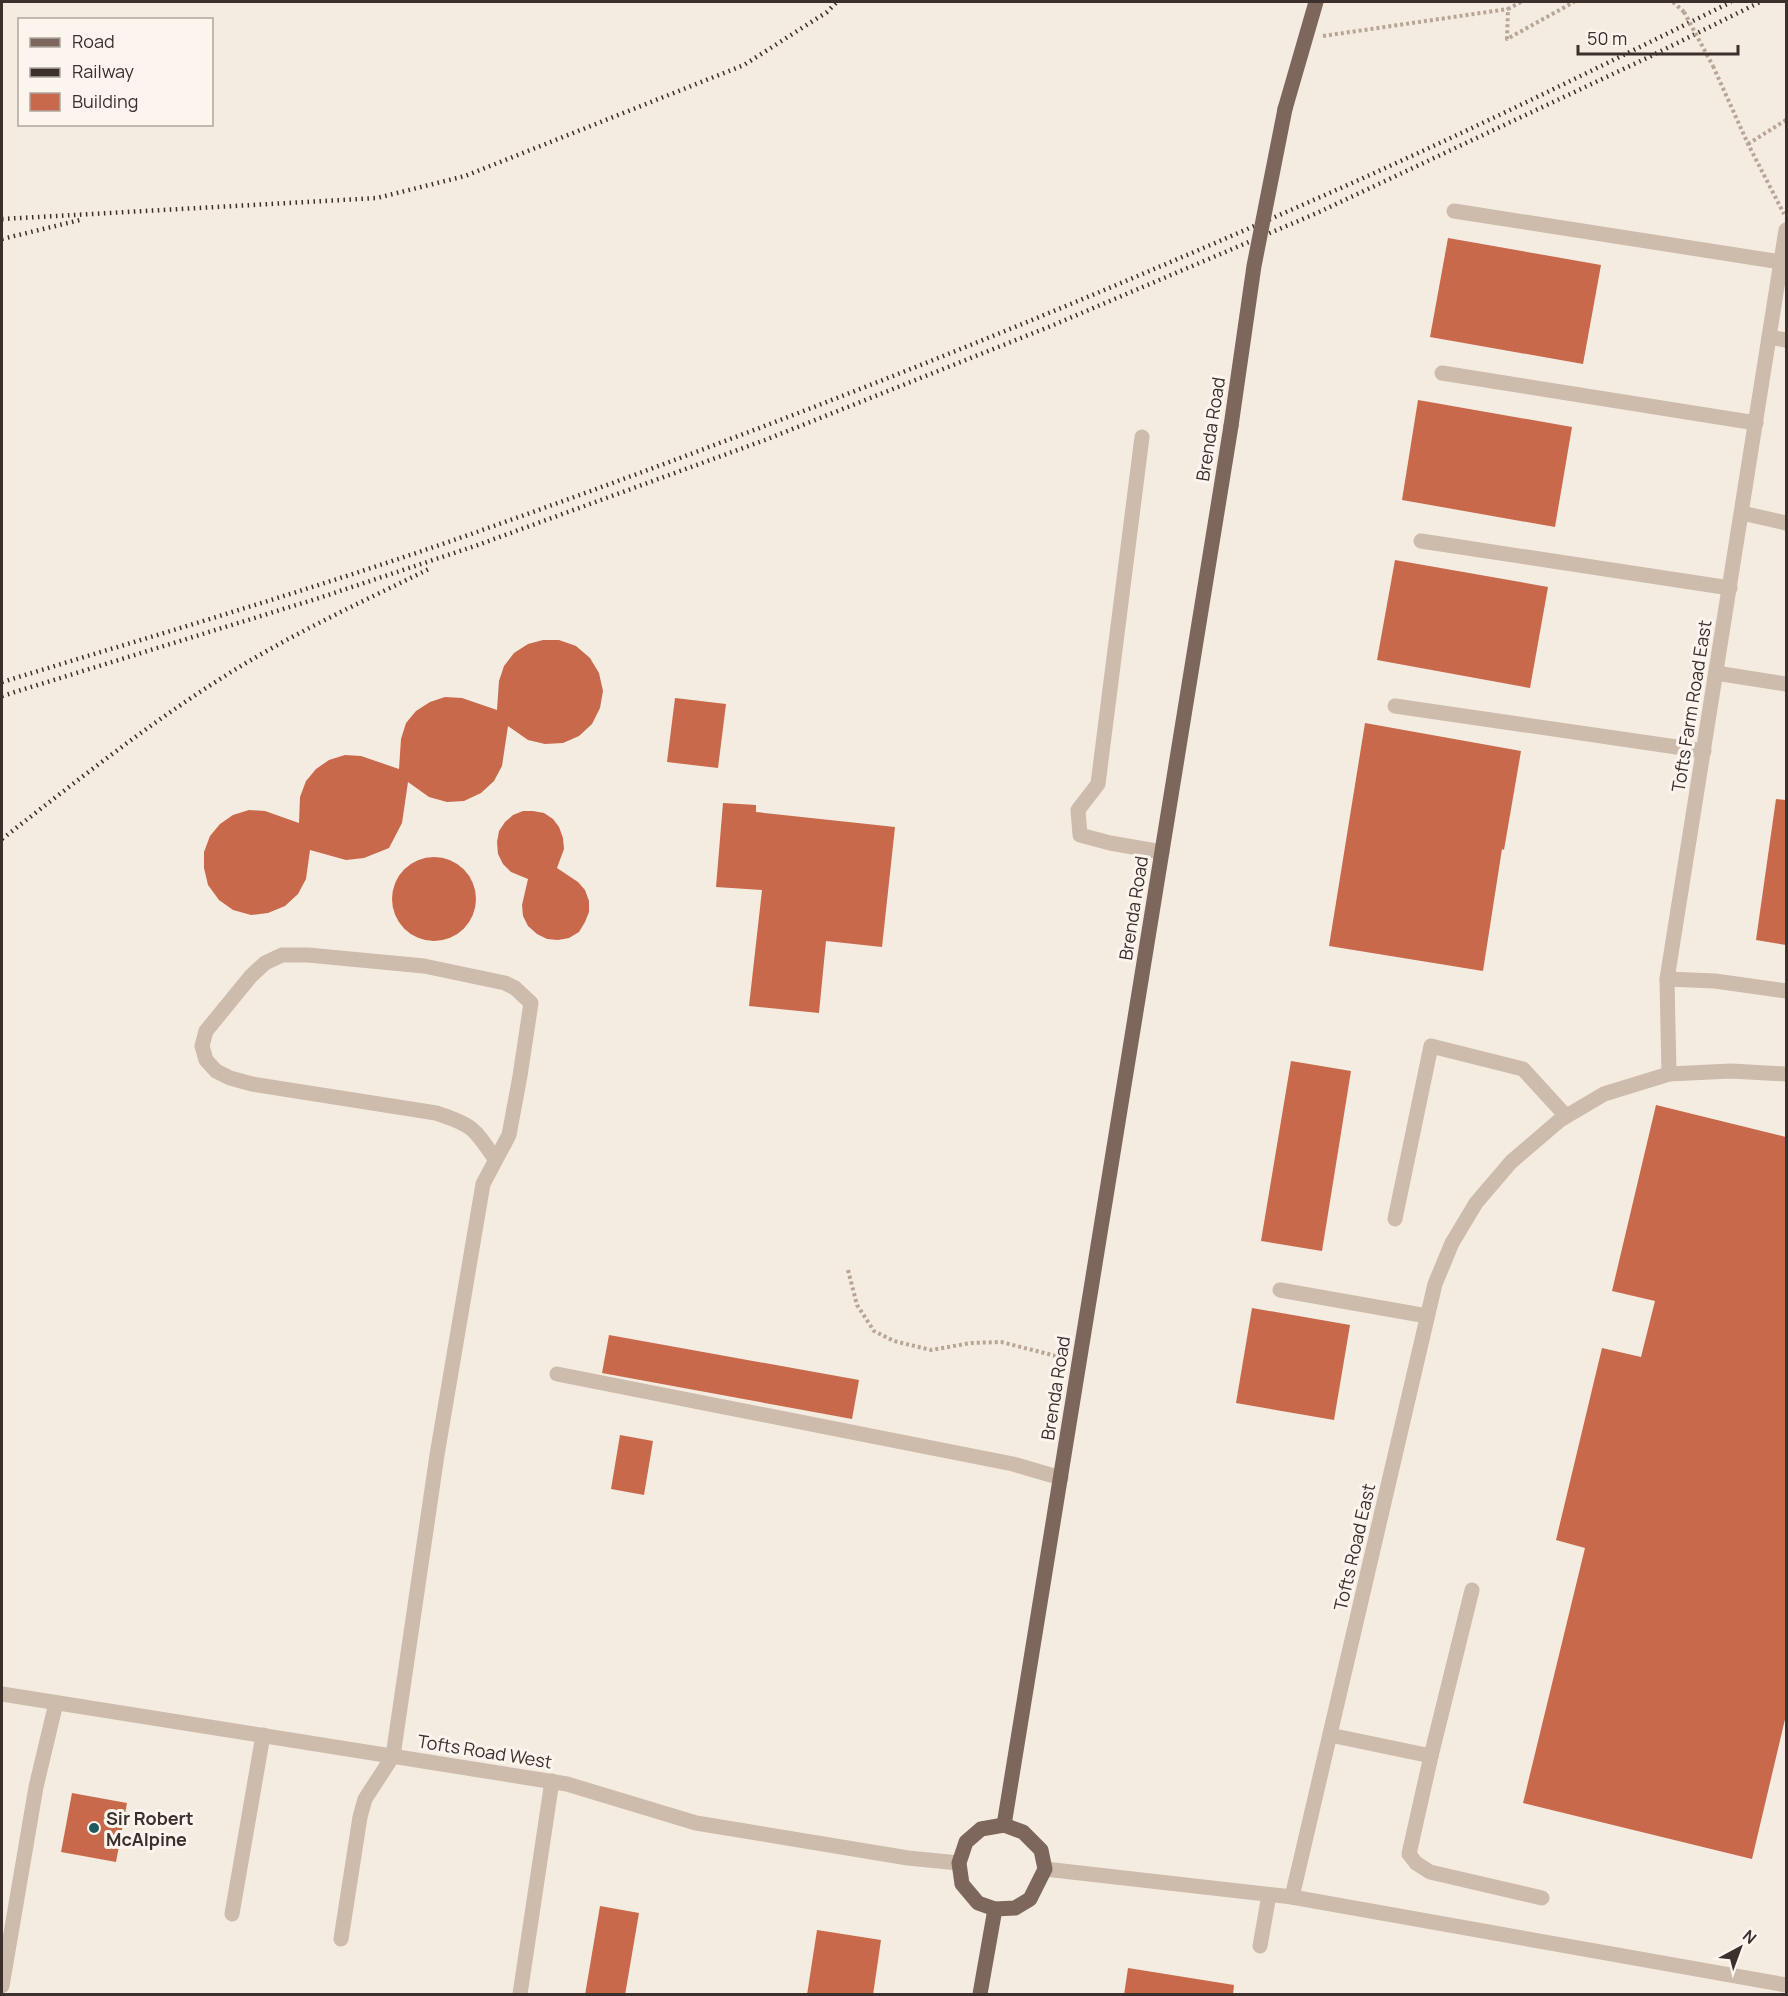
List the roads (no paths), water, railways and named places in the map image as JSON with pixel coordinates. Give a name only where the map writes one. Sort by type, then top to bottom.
[{"type":"main road","name":"Brenda Road","points":[[1004,1825],[1231,426],[1254,266],[1285,109],[1316,2]]},
{"type":"main road","points":[[1004,1825],[1023,1832],[1041,1850],[1045,1869],[1030,1899],[1015,1908],[995,1909],[978,1903],[962,1884],[959,1863],[966,1842],[981,1829],[1004,1825]]},
{"type":"main road","points":[[980,1995],[995,1909]]},
{"type":"street","points":[[1454,211],[1784,265]]},
{"type":"street","name":"Tofts Farm Road East","points":[[1670,1074],[1667,979],[1769,337],[1784,265],[1786,230]]},
{"type":"street","points":[[1769,337],[1786,340]]},
{"type":"street","points":[[1442,373],[1756,423]]},
{"type":"street","points":[[1142,436],[1098,784],[1078,810],[1080,835],[1162,852]]},
{"type":"street","points":[[1742,513],[1786,523]]},
{"type":"street","points":[[1421,541],[1730,588]]},
{"type":"street","points":[[1716,673],[1786,684]]},
{"type":"street","points":[[1395,706],[1704,751]]},
{"type":"street","points":[[341,1939],[360,1817],[365,1799],[393,1756],[437,1455],[483,1184],[509,1135],[531,1003],[520,992],[505,983],[424,966],[308,955],[282,956],[265,963],[251,976],[206,1031],[202,1046],[206,1060],[216,1071],[230,1078],[252,1084],[436,1113],[453,1118],[475,1130],[495,1159]]},
{"type":"street","points":[[1667,979],[1715,981],[1786,991]]},
{"type":"street","points":[[1395,1219],[1431,1046],[1522,1069],[1566,1116]]},
{"type":"street","points":[[1670,1074],[1731,1071],[1786,1074]]},
{"type":"street","name":"Tofts Road East","points":[[1292,1897],[1435,1284],[1452,1243],[1476,1203],[1511,1162],[1566,1116],[1604,1094],[1670,1074]]},
{"type":"street","points":[[1280,1290],[1428,1316]]},
{"type":"street","points":[[557,1374],[1013,1464],[1061,1478]]},
{"type":"street","points":[[1472,1590],[1409,1854],[1416,1863],[1430,1872],[1542,1898]]},
{"type":"street","name":"Tofts Road West","points":[[2,1694],[552,1781],[696,1823],[908,1858],[959,1863]]},
{"type":"street","points":[[2,1986],[36,1787],[56,1703]]},
{"type":"street","points":[[1330,1734],[1431,1756]]},
{"type":"street","points":[[232,1914],[263,1736]]},
{"type":"street","points":[[520,1995],[552,1781]]},
{"type":"street","points":[[1045,1869],[1292,1897],[1786,1985]]},
{"type":"street","points":[[1260,1946],[1269,1895]]},
{"type":"railway","points":[[2,219],[377,198],[465,176],[744,65],[827,12],[837,2]]},
{"type":"railway","points":[[2,682],[357,573],[474,533],[685,456],[999,334],[1206,247],[1415,154],[1731,2]]},
{"type":"railway","points":[[2,696],[319,598],[475,546],[765,440],[1051,326],[1317,213],[1649,57],[1760,2]]},
{"type":"railway","points":[[2,239],[80,220]]},
{"type":"railway","points":[[2,839],[119,749],[179,706],[241,666],[288,639],[431,568]]},
{"type":"place","name":"Sir Robert McAlpine","points":[[94,1828]]}]
